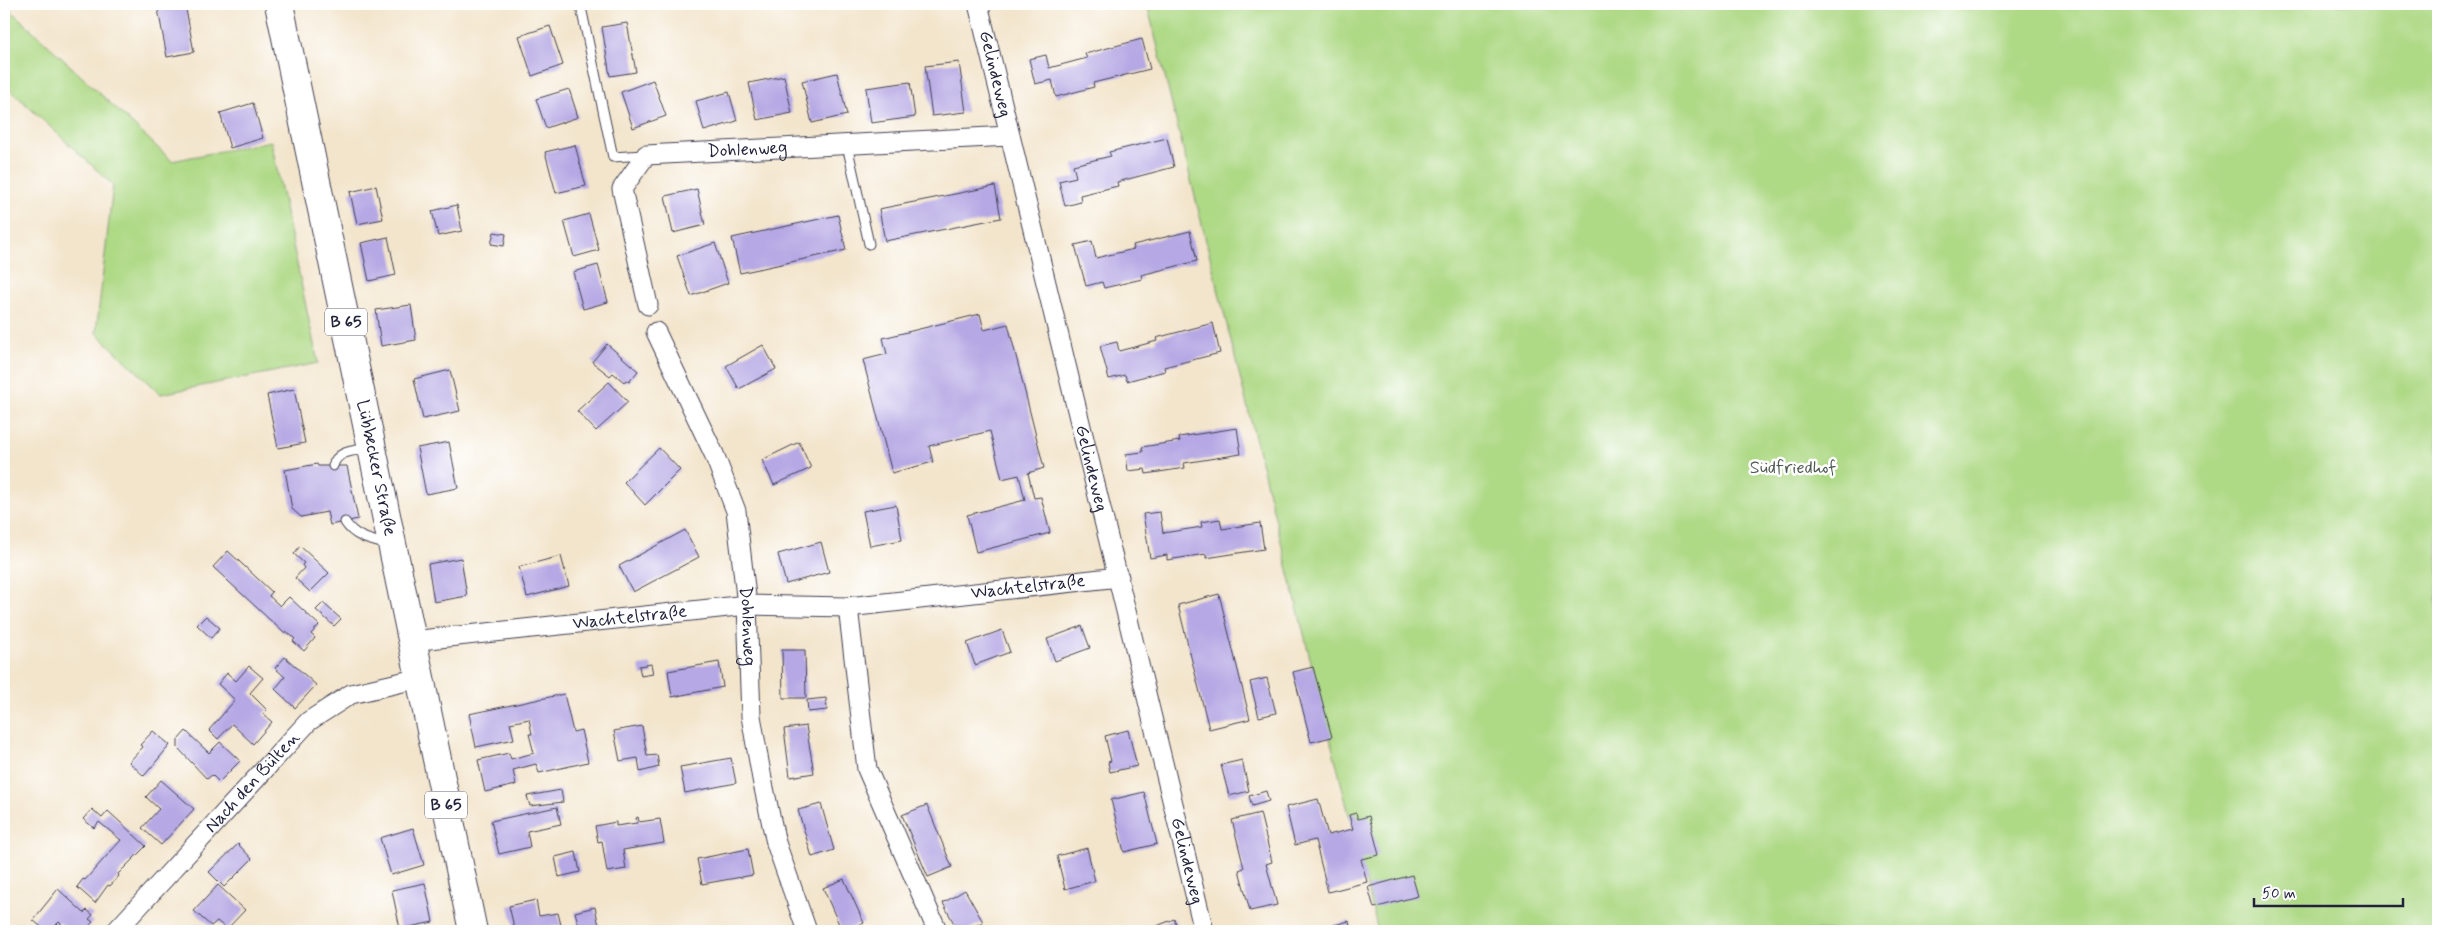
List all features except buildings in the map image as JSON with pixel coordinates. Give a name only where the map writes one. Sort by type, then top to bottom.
[{"type":"main road","name":"Lübbecker Straße","points":[[279,4],[473,931]]},
{"type":"street","name":"Gelindeweg","points":[[978,4],[1204,931]]},
{"type":"street","name":"Dohlenweg","points":[[646,155],[1010,136]]},
{"type":"street","points":[[646,155],[622,189],[648,305]]},
{"type":"street","name":"Dohlenweg","points":[[656,332],[714,454],[736,511],[747,605],[751,716],[776,843],[807,931]]},
{"type":"street","name":"Wachtelstraße","points":[[411,641],[747,605],[848,607],[1119,578]]},
{"type":"street","points":[[848,607],[867,769],[937,930]]},
{"type":"street","name":"Nach den Bülten","points":[[116,931],[309,721],[350,694],[420,678]]},
{"type":"lane","points":[[582,12],[613,157],[646,155]]},
{"type":"lane","points":[[847,145],[869,244]]},
{"type":"lane","points":[[333,466],[335,458],[343,453],[372,447]]},
{"type":"lane","points":[[345,522],[350,531],[360,537],[392,546]]},
{"type":"green space","points":[[4,4],[172,161],[271,141],[318,363],[161,394],[96,333],[113,185],[4,84]]},
{"type":"green space","name":"Südfriedhof","points":[[1147,4],[2438,4],[2438,931],[1378,931]]}]
